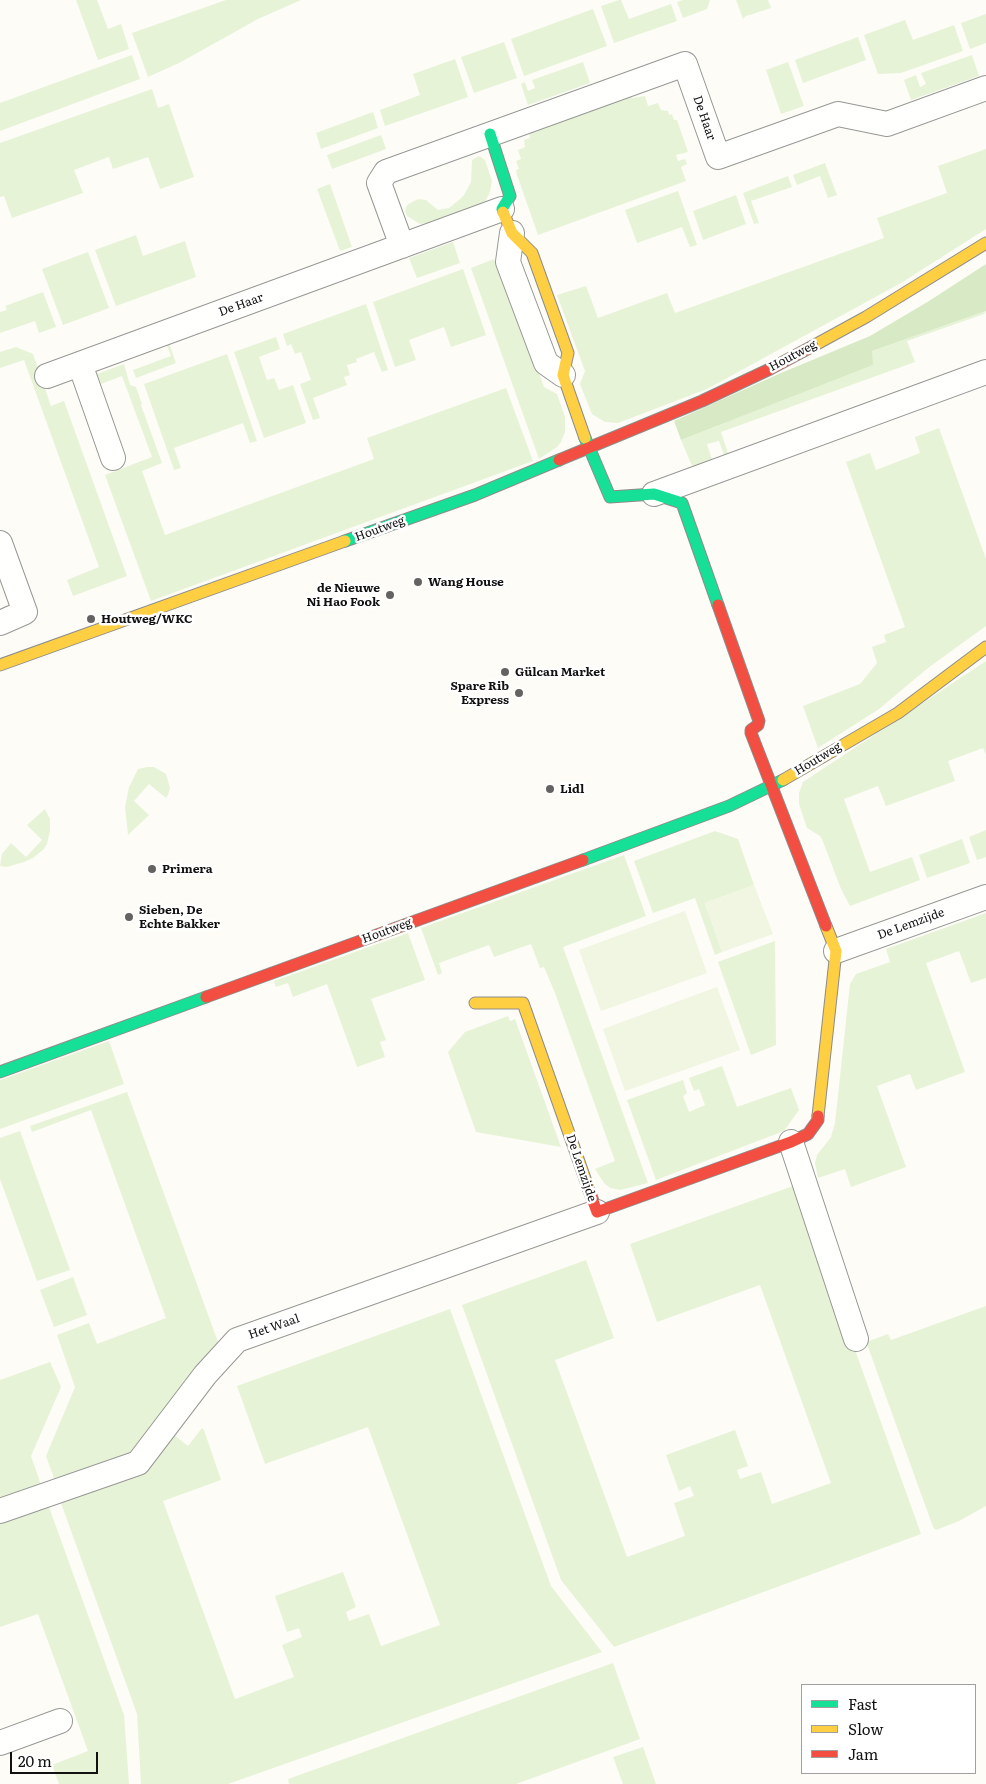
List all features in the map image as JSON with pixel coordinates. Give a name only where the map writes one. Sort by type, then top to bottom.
[{"type":"street","name":"De Haar","points":[[402,246],[380,183],[386,172],[685,64],[718,157],[838,114],[887,124],[986,88]]},
{"type":"street","points":[[490,134],[510,196],[502,209],[512,233],[508,262],[546,363],[563,375],[610,497],[654,494],[986,372]]},
{"type":"street","name":"De Haar","points":[[47,376],[502,209]]},
{"type":"street","name":"Houtweg","points":[[0,665],[475,495],[702,401],[770,369],[866,317],[986,243]]},
{"type":"street","points":[[80,364],[113,458]]},
{"type":"street","points":[[654,494],[682,503],[759,721],[758,726],[751,730],[772,786]]},
{"type":"street","points":[[0,543],[25,612],[0,623]]},
{"type":"street","name":"Houtweg","points":[[0,1072],[689,821],[772,786],[898,713],[986,647]]},
{"type":"street","name":"De Lemzijde","points":[[475,1003],[523,1003],[597,1212],[791,1142],[808,1134],[818,1120],[836,951],[772,786]]},
{"type":"street","name":"De Lemzijde","points":[[836,951],[986,897]]},
{"type":"street","points":[[791,1142],[856,1339]]},
{"type":"street","name":"Het Waal","points":[[0,1512],[138,1463],[205,1375],[237,1340],[597,1212]]},
{"type":"street","points":[[0,1743],[60,1721]]},
{"type":"green space","points":[[76,0],[97,0],[108,29],[121,24],[129,49],[98,60]]},
{"type":"green space","points":[[226,0],[301,0],[258,19],[181,62],[148,77],[132,33]]},
{"type":"green space","points":[[621,0],[629,19],[671,4],[677,21],[614,43],[601,6]]},
{"type":"green space","points":[[683,0],[710,0],[707,9],[683,18],[677,2]]},
{"type":"green space","points":[[736,0],[768,0],[771,8],[746,16],[743,19]]},
{"type":"green space","points":[[593,9],[607,46],[524,76],[511,39]]},
{"type":"green space","points":[[986,14],[986,43],[970,49],[961,23]]},
{"type":"green space","points":[[905,20],[913,40],[954,25],[963,51],[901,73],[878,74],[864,35]]},
{"type":"green space","points":[[858,37],[866,60],[803,83],[795,60]]},
{"type":"green space","points":[[504,42],[517,78],[474,93],[461,57]]},
{"type":"green space","points":[[132,55],[140,79],[0,131],[0,103]]},
{"type":"green space","points":[[972,55],[979,76],[911,100],[904,80],[916,75],[920,87],[926,84],[921,73]]},
{"type":"green space","points":[[455,59],[468,97],[385,126],[380,110],[420,95],[413,74]]},
{"type":"green space","points":[[583,62],[590,83],[528,105],[521,84],[525,82],[528,91],[535,88],[532,80]]},
{"type":"green space","points":[[788,62],[804,106],[781,114],[766,70]]},
{"type":"green space","points":[[152,89],[158,108],[169,104],[194,177],[160,189],[148,157],[113,169],[109,157],[74,170],[83,193],[12,218],[4,196],[0,197],[0,143]]},
{"type":"green space","points":[[631,95],[632,98],[645,96],[648,106],[658,103],[661,110],[668,111],[669,115],[672,114],[674,120],[677,120],[688,152],[676,155],[678,161],[685,159],[687,164],[681,167],[686,181],[538,235],[516,170],[519,169],[516,161],[521,159],[518,150],[525,147],[524,140],[530,138],[529,133],[533,131]]},
{"type":"green space","points":[[373,112],[378,128],[321,149],[316,133]]},
{"type":"green space","points":[[381,135],[386,149],[332,169],[327,155]]},
{"type":"green space","points":[[986,149],[986,229],[901,283],[707,389],[618,423],[605,422],[592,414],[580,384],[585,371],[557,295],[586,286],[598,318],[667,293],[675,313],[884,238],[877,218],[947,193],[938,166]]},
{"type":"green space","points":[[479,156],[485,160],[492,181],[490,192],[485,202],[439,221],[420,224],[407,216],[405,211],[407,205],[418,199],[426,200],[438,210],[449,208],[459,200],[471,182],[472,160]]},
{"type":"green space","points":[[825,163],[837,195],[828,198],[820,176],[797,185],[793,175]]},
{"type":"green space","points":[[788,176],[792,187],[751,201],[759,223],[754,224],[743,193]]},
{"type":"green space","points":[[330,184],[352,247],[340,251],[317,189]]},
{"type":"green space","points":[[678,191],[697,245],[690,247],[682,227],[637,243],[625,210]]},
{"type":"green space","points":[[736,195],[746,224],[703,240],[693,211]]},
{"type":"green space","points":[[136,235],[143,256],[185,241],[196,277],[116,306],[95,250]]},
{"type":"green space","points":[[453,242],[460,263],[417,278],[409,258]]},
{"type":"green space","points":[[88,252],[109,308],[63,325],[42,269]]},
{"type":"green space","points":[[494,259],[499,274],[502,273],[544,387],[557,394],[565,417],[565,432],[561,442],[557,447],[539,459],[471,268]]},
{"type":"green space","points":[[986,264],[986,311],[872,351],[873,365],[681,440],[674,421],[870,336]]},
{"type":"green space","points":[[463,269],[486,335],[451,347],[444,327],[409,340],[416,360],[395,367],[373,302]]},
{"type":"green space","points":[[43,292],[56,327],[39,333],[35,321],[0,333],[0,312],[7,310],[5,306]]},
{"type":"green space","points":[[366,304],[388,370],[382,372],[374,352],[356,359],[357,362],[347,365],[350,375],[344,377],[347,385],[313,398],[320,418],[313,420],[300,384],[311,380],[301,352],[295,354],[291,344],[287,346],[283,334]]},
{"type":"green space","points":[[986,311],[984,314],[907,341],[915,362],[721,432],[728,453],[724,455],[719,441],[707,444],[712,459],[706,461],[706,464],[693,468],[681,440],[872,365],[872,351]]},
{"type":"green space","points":[[276,337],[280,349],[259,357],[267,380],[274,378],[279,390],[293,385],[306,423],[264,438],[234,352]]},
{"type":"green space","points":[[166,343],[169,343],[176,363],[136,378],[133,370],[171,356]]},
{"type":"green space","points":[[16,347],[33,354],[51,406],[64,401],[127,576],[73,596],[67,580],[99,567],[24,360],[0,368],[0,352]]},
{"type":"green space","points":[[227,354],[257,441],[250,443],[243,423],[174,448],[181,468],[174,470],[144,384]]},
{"type":"green space","points":[[124,364],[130,385],[136,387],[162,463],[142,471],[165,535],[374,459],[367,438],[506,388],[533,461],[151,601],[105,475],[152,457],[122,376],[101,384],[97,374]]},
{"type":"green space","points":[[939,428],[986,559],[986,626],[928,668],[879,709],[818,748],[803,706],[860,684],[877,663],[872,647],[886,642],[884,635],[905,627],[846,462],[870,453],[876,470],[920,453],[915,437]]},
{"type":"green space","points":[[986,661],[986,755],[983,748],[948,761],[955,781],[886,806],[878,786],[844,799],[870,872],[912,857],[920,880],[850,906],[841,889],[822,839],[807,828],[799,804],[799,793],[803,782]]},
{"type":"green space","points":[[154,767],[166,774],[170,788],[166,798],[149,784],[134,801],[149,815],[128,835],[125,807],[129,787],[138,769]]},
{"type":"green space","points":[[45,809],[50,819],[50,831],[44,849],[33,858],[24,862],[7,867],[0,866],[2,854],[11,843],[26,857],[42,840],[27,825]]},
{"type":"green space","points":[[986,830],[986,857],[977,860],[969,837]]},
{"type":"green space","points":[[715,831],[738,839],[754,885],[705,903],[722,952],[715,955],[695,898],[653,913],[634,861]]},
{"type":"green space","points":[[962,839],[970,863],[927,878],[919,855]]},
{"type":"green space","points":[[624,855],[646,916],[563,947],[648,1183],[620,1190],[610,1188],[604,1183],[595,1169],[615,1161],[555,993],[544,967],[540,968],[531,944],[494,957],[489,945],[439,963],[442,973],[438,975],[421,928]]},
{"type":"green space","points":[[754,885],[773,934],[722,952],[705,903]]},
{"type":"green space","points":[[685,911],[707,973],[601,1011],[579,950]]},
{"type":"green space","points":[[986,913],[986,978],[971,983],[959,951],[926,963],[965,1072],[916,1090],[910,1074],[877,1086],[906,1167],[851,1187],[845,1169],[818,1178],[815,1163],[817,1155],[831,1137],[835,1123],[850,984],[856,974],[890,962],[886,949]]},
{"type":"green space","points":[[408,933],[425,980],[371,999],[386,1040],[380,1042],[385,1057],[357,1067],[327,984],[293,997],[288,983],[276,987],[274,981]]},
{"type":"green space","points":[[775,941],[776,1045],[751,1055],[718,962]]},
{"type":"green space","points":[[717,987],[740,1050],[625,1091],[603,1029]]},
{"type":"green space","points":[[508,1016],[510,1021],[515,1019],[561,1147],[476,1132],[448,1052],[465,1032]]},
{"type":"green space","points":[[109,1041],[124,1084],[0,1129],[0,1080]]},
{"type":"green space","points":[[722,1066],[737,1107],[791,1088],[799,1110],[784,1131],[656,1180],[627,1100],[683,1080],[687,1093],[683,1096],[689,1112],[705,1105],[699,1089],[694,1091],[689,1078]]},
{"type":"green space","points":[[127,1092],[218,1342],[130,1454],[55,1481],[46,1456],[75,1387],[57,1335],[89,1323],[97,1344],[166,1318],[91,1110],[32,1132],[30,1126]]},
{"type":"green space","points":[[20,1131],[70,1270],[37,1281],[0,1179],[0,1138]]},
{"type":"green space","points":[[796,1185],[921,1534],[614,1647],[561,1580],[462,1305],[586,1260],[614,1338],[555,1360],[627,1557],[685,1536],[674,1503],[694,1496],[690,1486],[679,1491],[666,1455],[735,1430],[748,1466],[737,1470],[740,1479],[761,1472],[772,1504],[831,1483],[760,1285],[657,1322],[630,1244]]},
{"type":"green space","points":[[73,1277],[87,1315],[54,1327],[40,1290]]},
{"type":"green space","points":[[986,1306],[986,1506],[959,1521],[936,1530],[933,1527],[867,1344],[869,1341],[888,1334],[891,1340]]},
{"type":"green space","points":[[450,1309],[551,1586],[602,1652],[228,1784],[141,1784],[137,1714],[61,1503],[143,1473],[174,1435],[188,1446],[202,1428],[204,1430],[221,1480],[163,1501],[235,1699],[294,1677],[282,1645],[302,1637],[299,1628],[287,1632],[275,1596],[343,1572],[356,1607],[346,1612],[349,1621],[369,1614],[381,1646],[440,1625],[368,1427],[265,1464],[237,1386]]},
{"type":"green space","points":[[50,1362],[61,1387],[31,1456],[41,1485],[0,1500],[0,1380]]},
{"type":"green space","points":[[49,1507],[124,1715],[129,1784],[59,1784],[52,1765],[88,1751],[38,1614],[0,1627],[0,1524]]},
{"type":"green space","points":[[613,1663],[640,1739],[516,1784],[289,1784],[288,1779]]},
{"type":"green space","points":[[643,1747],[656,1784],[623,1784],[613,1757]]},
{"type":"traffic: fast","points":[[490,134],[510,196],[502,209],[503,212]]},
{"type":"traffic: fast","points":[[585,438],[610,497],[654,494],[682,503],[718,605]]},
{"type":"traffic: fast","points":[[345,541],[475,495],[559,460]]},
{"type":"traffic: fast","points":[[583,860],[729,806],[783,780]]},
{"type":"traffic: fast","points":[[0,1072],[206,997]]},
{"type":"traffic: slow","points":[[503,212],[512,233],[532,253],[568,353],[563,375],[585,438]]},
{"type":"traffic: slow","points":[[813,346],[866,317],[986,243]]},
{"type":"traffic: slow","points":[[0,665],[345,541]]},
{"type":"traffic: slow","points":[[783,780],[898,713],[986,647]]},
{"type":"traffic: slow","points":[[818,1116],[836,951],[826,926]]},
{"type":"traffic: slow","points":[[475,1003],[523,1003],[589,1190]]},
{"type":"traffic: jam","points":[[559,460],[702,401],[770,369],[813,346]]},
{"type":"traffic: jam","points":[[718,605],[759,721],[758,725],[751,730],[751,733],[826,926]]},
{"type":"traffic: jam","points":[[206,997],[583,860]]},
{"type":"traffic: jam","points":[[589,1190],[597,1212],[791,1142],[808,1134],[818,1120],[818,1116]]},
{"type":"place","name":"Wang House","points":[[418,582]]},
{"type":"place","name":"de Nieuwe Ni Hao Fook","points":[[390,595]]},
{"type":"place","name":"Houtweg/WKC","points":[[91,619]]},
{"type":"place","name":"Gülcan Market","points":[[505,672]]},
{"type":"place","name":"Spare Rib Express","points":[[519,693]]},
{"type":"place","name":"Lidl","points":[[550,789]]},
{"type":"place","name":"Primera","points":[[152,869]]},
{"type":"place","name":"Sieben, De Echte Bakker","points":[[129,917]]}]
